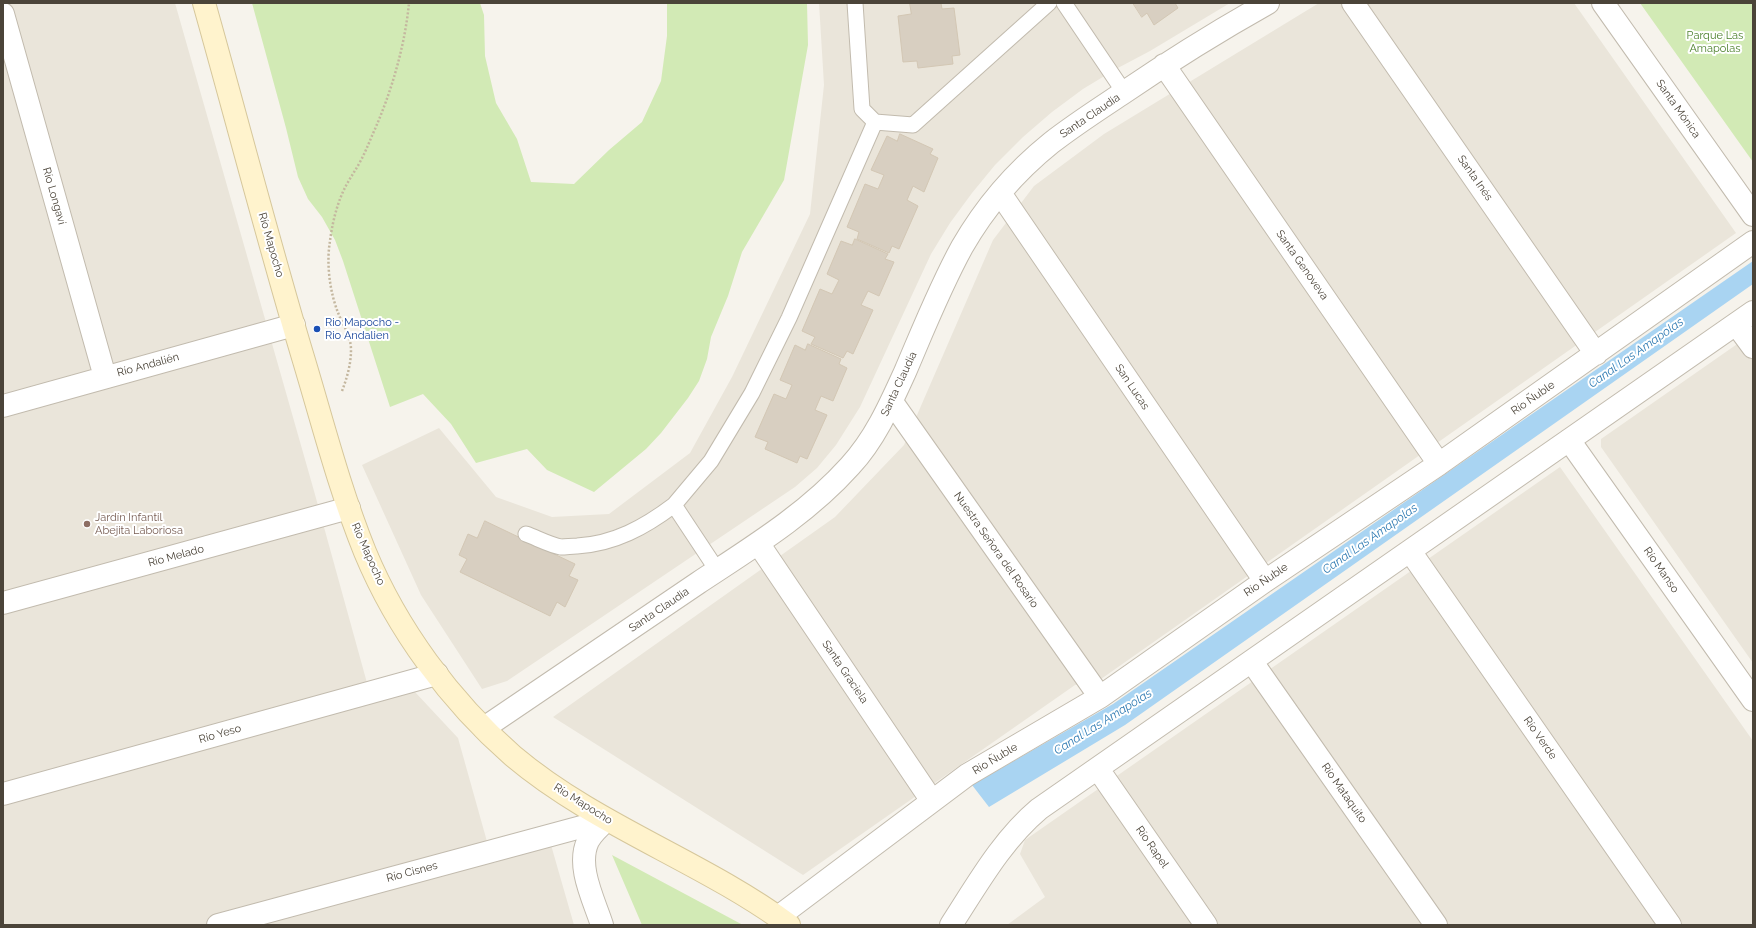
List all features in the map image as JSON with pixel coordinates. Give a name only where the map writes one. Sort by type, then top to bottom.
[{"type":"street","name":"Río Mapocho","points":[[204,3],[294,325],[349,508],[366,554],[408,634],[436,674],[484,728],[511,754],[540,778],[606,820],[734,890],[783,921]]},
{"type":"street","name":"Santa Claudia","points":[[484,728],[758,543],[830,488],[853,464],[874,434],[892,402],[948,275],[963,246],[1000,192],[1021,169],[1052,142],[1164,65],[1211,35],[1268,3]]},
{"type":"street","name":"Santa Inés","points":[[1353,3],[1596,354]]},
{"type":"street","name":"Santa Mónica","points":[[1603,3],[1753,215]]},
{"type":"street","name":"Río Longaví","points":[[3,14],[105,377]]},
{"type":"street","name":"Santa Genoveva","points":[[1164,65],[1439,464]]},
{"type":"street","name":"San Lucas","points":[[1000,192],[1265,581]]},
{"type":"street","name":"Río Ñuble","points":[[783,921],[932,801],[967,775],[1100,697],[1265,581],[1439,464],[1753,242]]},
{"type":"street","points":[[951,925],[1009,839],[1024,822],[1039,809],[1745,318],[1753,347]]},
{"type":"street","name":"Río Andalién","points":[[3,406],[294,325]]},
{"type":"street","name":"Nuestra Señora del Rosario","points":[[892,402],[1100,697]]},
{"type":"street","name":"Río Manso","points":[[1569,440],[1753,700]]},
{"type":"street","name":"Río Melado","points":[[3,603],[349,508]]},
{"type":"street","name":"Santa Graciela","points":[[758,543],[932,801]]},
{"type":"street","name":"Río Verde","points":[[1410,551],[1670,925]]},
{"type":"street","name":"Río Mataquito","points":[[1252,662],[1436,925]]},
{"type":"street","name":"Río Yeso","points":[[3,794],[436,674]]},
{"type":"street","name":"Río Rapel","points":[[1098,769],[1206,925]]},
{"type":"street","points":[[602,925],[584,869],[584,859],[588,840],[606,820]]},
{"type":"street","name":"Río Cisnes","points":[[218,925],[606,820]]},
{"type":"lane","points":[[854,3],[862,109],[874,122],[913,125],[1049,3]]},
{"type":"lane","points":[[1064,3],[1124,92]]},
{"type":"lane","points":[[526,534],[561,547],[589,545],[616,539],[636,530],[656,518],[674,504],[711,462],[752,393],[789,318],[874,122]]},
{"type":"lane","points":[[674,504],[717,570]]},
{"type":"path","points":[[322,420],[333,407],[341,392],[347,377],[351,349],[349,337],[339,315],[331,285],[329,242],[334,218],[342,195],[376,128],[389,92],[399,56],[410,3]]},
{"type":"shaded area","points":[[3,3],[175,3],[314,491],[372,701],[415,692],[458,738],[493,863],[551,845],[574,925],[3,925]]},
{"type":"shaded area","points":[[819,3],[1230,3],[1083,89],[1052,112],[1023,137],[995,165],[950,223],[931,254],[860,407],[836,445],[817,468],[795,487],[507,681],[482,689],[421,595],[362,465],[439,428],[496,497],[552,517],[609,514],[690,453],[732,377],[810,214],[824,85]]},
{"type":"shaded area","points":[[1319,3],[1574,3],[1736,233],[1101,679],[1075,685],[803,875],[553,717],[835,517],[904,445],[993,240],[1034,186],[1104,134]]},
{"type":"shaded area","points":[[1753,333],[1753,663],[1601,447],[1601,439]]},
{"type":"shaded area","points":[[1560,467],[1753,741],[1753,925],[1007,925],[1045,897],[1020,854],[1025,840]]},
{"type":"green space","points":[[252,3],[480,3],[484,15],[485,56],[496,103],[517,139],[531,182],[574,184],[609,150],[642,122],[661,81],[667,36],[667,3],[807,3],[808,45],[784,180],[742,252],[728,296],[711,337],[707,359],[699,381],[661,433],[646,449],[594,492],[547,470],[527,449],[476,463],[451,424],[423,394],[390,407],[335,240],[322,217],[308,199],[298,177]]},
{"type":"green space","name":"Parque Las Amapolas","points":[[1640,3],[1753,3],[1753,162]]},
{"type":"green space","points":[[612,855],[743,925],[642,925]]},
{"type":"water","name":"Canal Las Amapolas","points":[[1753,261],[1753,284],[1125,725],[989,807],[972,785],[1113,704]]},
{"type":"building","points":[[910,3],[941,3],[942,9],[954,8],[960,55],[952,56],[953,64],[918,68],[917,61],[903,62],[898,16],[911,14]]},
{"type":"building","points":[[1133,3],[1175,3],[1178,8],[1154,25],[1147,13],[1142,17]]},
{"type":"building","points":[[900,134],[933,149],[930,154],[938,158],[924,192],[913,186],[907,200],[918,206],[899,249],[892,246],[889,253],[857,239],[859,232],[847,227],[865,184],[878,189],[884,175],[871,170],[887,136],[897,141]]},
{"type":"building","points":[[855,239],[888,254],[885,259],[894,262],[879,296],[868,291],[861,305],[873,310],[853,354],[847,351],[843,358],[811,344],[815,337],[802,331],[820,289],[832,294],[839,280],[827,274],[841,241],[852,245]]},
{"type":"building","points":[[808,344],[841,359],[839,364],[847,368],[833,401],[821,396],[815,410],[827,415],[807,459],[800,456],[797,463],[765,449],[768,442],[755,437],[774,394],[786,399],[792,385],[780,380],[795,345],[805,350]]},
{"type":"building","points":[[485,521],[575,564],[569,576],[578,580],[565,607],[557,602],[550,616],[460,572],[467,559],[459,555],[468,534],[477,538]]},
{"type":"place","name":"Rio Mapocho - Rio Andalien","points":[[317,329]]},
{"type":"place","name":"Jardín Infantil Abejita Laboriosa","points":[[87,524]]}]
